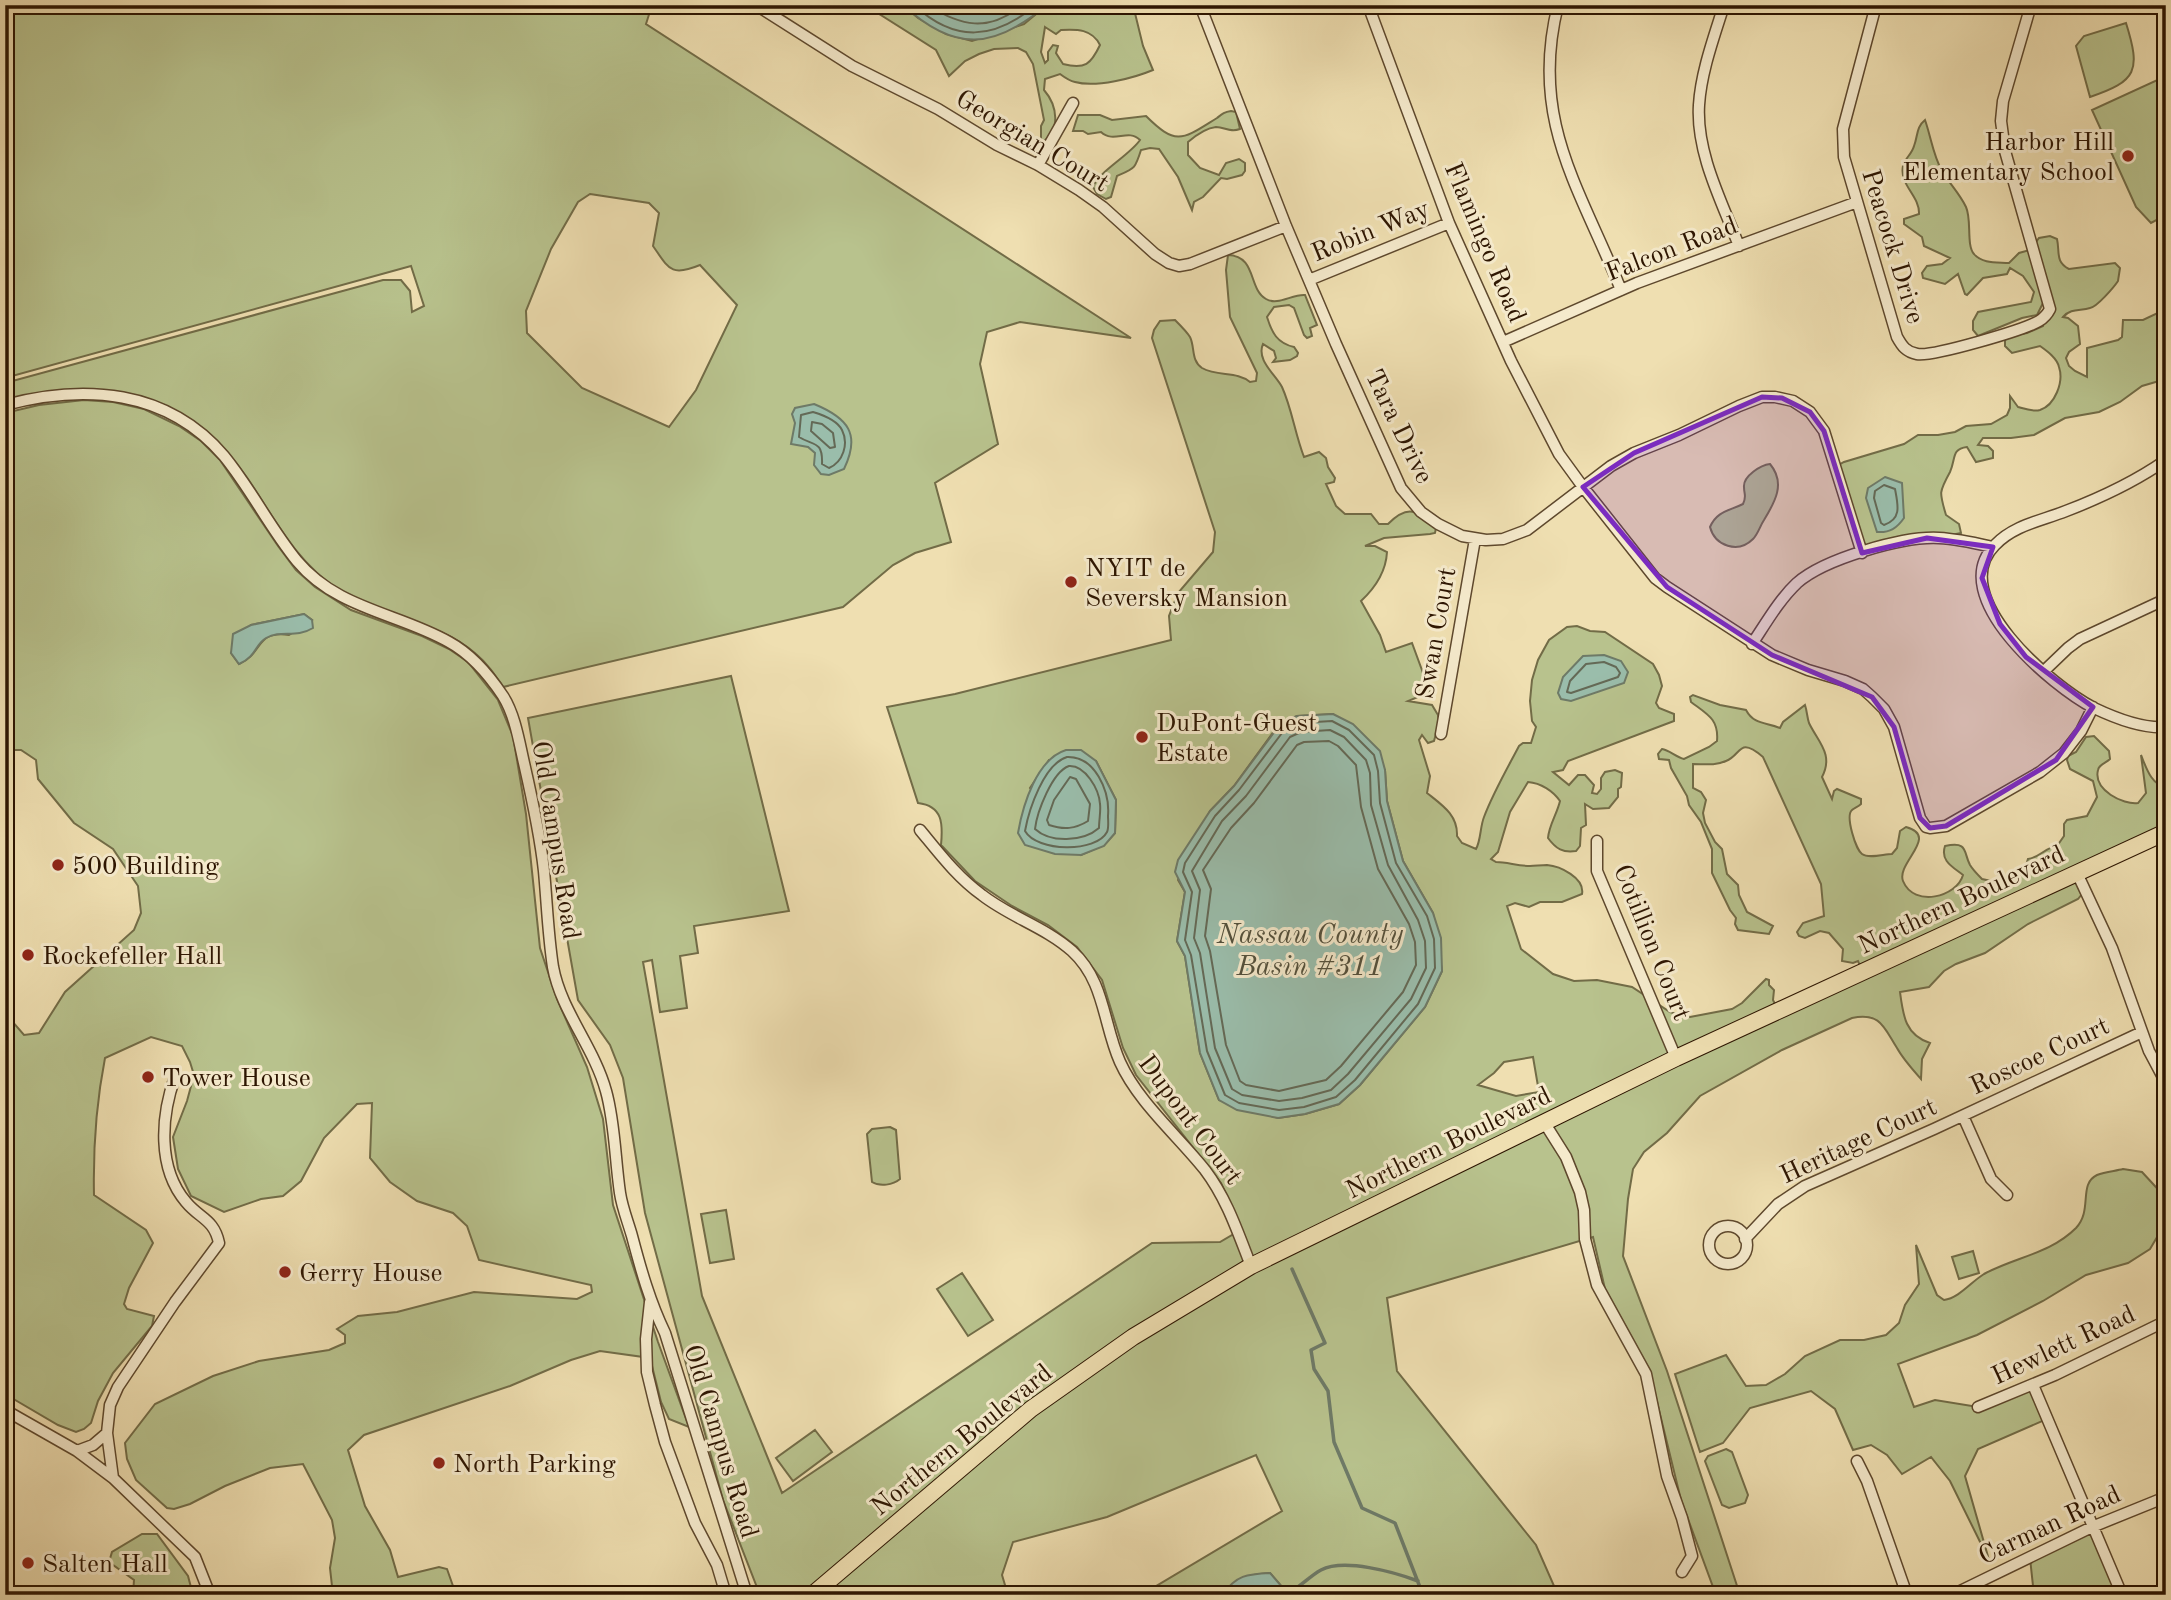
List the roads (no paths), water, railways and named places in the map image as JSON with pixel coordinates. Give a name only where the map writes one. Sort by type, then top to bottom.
[{"type":"main road","name":"Northern Boulevard","points":[[812,1595],[1031,1409],[1133,1337],[1251,1266],[1676,1058],[2166,832]]},
{"type":"street","name":"Georgian Court","points":[[756,5],[852,66],[938,108],[997,145],[1038,165],[1103,207],[1169,264],[1190,264],[1286,226]]},
{"type":"street","name":"Tara Drive","points":[[1200,5],[1286,226],[1401,488],[1412,503],[1429,518],[1475,540],[1503,539],[1527,530],[1583,487],[1634,453],[1762,397],[1782,398],[1793,401],[1810,412],[1824,431],[1863,553]]},
{"type":"street","name":"Flamingo Road","points":[[1368,5],[1449,223],[1503,342],[1559,454],[1656,578],[1752,644],[1788,663],[1863,689],[1872,697],[1884,709],[1894,727],[1920,818],[1930,828],[1939,828],[1958,821],[2056,760],[2071,744],[2093,707]]},
{"type":"street","points":[[1558,5],[1549,52],[1549,94],[1553,124],[1572,179],[1621,290]]},
{"type":"street","points":[[1724,5],[1703,82],[1700,118],[1707,160],[1739,246]]},
{"type":"street","name":"Peacock Drive","points":[[1876,5],[1843,129],[1844,157],[1897,337],[1907,351],[1920,355],[2027,326],[2043,319],[2049,312],[2049,300],[2005,150],[2001,121],[2003,101],[2031,5]]},
{"type":"street","points":[[1038,165],[1073,103]]},
{"type":"street","name":"Falcon Road","points":[[1503,342],[1621,290],[1857,202]]},
{"type":"street","name":"Robin Way","points":[[1309,280],[1449,223]]},
{"type":"street","name":"Old Campus Road","points":[[5,405],[85,393],[112,394],[167,411],[206,438],[223,454],[283,543],[315,578],[354,605],[425,630],[451,643],[485,672],[505,698],[516,728],[533,801],[554,972],[564,1001],[595,1062],[606,1092],[621,1198],[650,1301],[665,1333],[747,1595]]},
{"type":"street","points":[[2166,460],[2090,501],[2018,529],[1993,547],[1984,562],[1982,578],[1984,593],[2000,624],[2017,647],[2044,671],[2093,707],[2133,723],[2166,727]]},
{"type":"street","points":[[1752,644],[1778,605],[1800,580],[1814,570],[1863,553],[1927,538],[1966,541],[1993,547]]},
{"type":"street","name":"Swan Court","points":[[1441,734],[1475,540]]},
{"type":"street","points":[[2044,671],[2080,639],[2166,599]]},
{"type":"street","name":"Dupont Court","points":[[920,830],[953,870],[982,896],[1050,935],[1073,953],[1096,982],[1114,1047],[1124,1070],[1135,1087],[1207,1172],[1227,1206],[1251,1266]]},
{"type":"street","name":"Cotillion Court","points":[[1597,841],[1597,871],[1676,1058]]},
{"type":"street","points":[[2077,873],[2112,948],[2142,1032],[2166,1083]]},
{"type":"street","name":"Roscoe Court","points":[[2007,1195],[1992,1179],[1963,1116],[2142,1032]]},
{"type":"street","points":[[113,1478],[107,1433],[110,1405],[118,1387],[175,1302],[219,1243],[216,1228],[196,1213],[181,1195],[167,1162],[164,1117],[175,1077]]},
{"type":"street","name":"Heritage Court","points":[[1745,1238],[1778,1204],[1805,1186],[1963,1116]]},
{"type":"street","points":[[1544,1122],[1566,1157],[1580,1192],[1585,1239],[1597,1285],[1646,1374],[1667,1476],[1689,1539],[1692,1556],[1682,1572]]},
{"type":"street","name":"Old Campus Road","points":[[650,1301],[646,1339],[647,1372],[655,1405],[686,1500],[717,1565],[726,1595]]},
{"type":"street","name":"Hewlett Road","points":[[1978,1407],[2033,1385],[2166,1321]]},
{"type":"street","points":[[2033,1385],[2122,1595]]},
{"type":"street","points":[[5,1410],[77,1451],[113,1478],[195,1557],[210,1595]]},
{"type":"street","points":[[77,1451],[93,1446],[107,1433]]},
{"type":"street","points":[[1857,1461],[1867,1481],[1907,1595]]},
{"type":"street","name":"Carman Road","points":[[1952,1595],[2092,1527],[2166,1497]]},
{"type":"water","points":[[903,5],[1047,5],[1009,30],[975,40],[957,38],[940,31],[922,21]]},
{"type":"water","points":[[814,404],[843,421],[851,437],[849,457],[844,469],[829,475],[821,474],[814,465],[815,453],[808,447],[791,444],[795,423],[792,414],[795,408]]},
{"type":"water","points":[[1885,477],[1902,483],[1904,518],[1893,529],[1877,532],[1866,498],[1868,488]]},
{"type":"water","points":[[304,614],[312,620],[313,628],[300,633],[272,635],[239,664],[231,653],[233,634],[251,625]]},
{"type":"water","points":[[1604,655],[1621,661],[1628,672],[1624,683],[1571,701],[1561,699],[1558,693],[1563,677],[1583,656]]},
{"type":"water","name":"Nassau County Basin #311","points":[[1333,714],[1353,724],[1380,751],[1385,770],[1387,801],[1403,861],[1433,913],[1441,938],[1442,971],[1425,1007],[1360,1085],[1339,1104],[1305,1114],[1278,1118],[1237,1110],[1219,1100],[1200,1053],[1185,956],[1177,941],[1185,892],[1175,872],[1178,860],[1210,811],[1234,786],[1281,723],[1297,716]]},
{"type":"water","points":[[1066,750],[1081,750],[1096,761],[1116,800],[1115,833],[1104,846],[1081,855],[1055,854],[1025,845],[1018,833],[1028,796],[1039,773],[1056,755]]},
{"type":"water","points":[[1270,1573],[1289,1595],[1223,1595],[1232,1583],[1243,1577]]},
{"type":"waterway","points":[[1292,1269],[1325,1343],[1311,1350],[1314,1369],[1328,1391],[1334,1442],[1362,1508],[1395,1523],[1423,1595]]},
{"type":"waterway","points":[[1284,1595],[1321,1570],[1342,1565],[1383,1570],[1418,1581]]},
{"type":"place","name":"Harbor Hill Elementary School","points":[[2128,156]]},
{"type":"place","name":"NYIT de Seversky Mansion","points":[[1071,582]]},
{"type":"place","name":"DuPont-Guest Estate","points":[[1142,737]]},
{"type":"place","name":"500 Building","points":[[58,865]]},
{"type":"place","name":"Rockefeller Hall","points":[[28,955]]},
{"type":"place","name":"Tower House","points":[[148,1077]]},
{"type":"place","name":"Gerry House","points":[[285,1272]]},
{"type":"place","name":"North Parking","points":[[439,1463]]},
{"type":"place","name":"Salten Hall","points":[[28,1563]]}]
